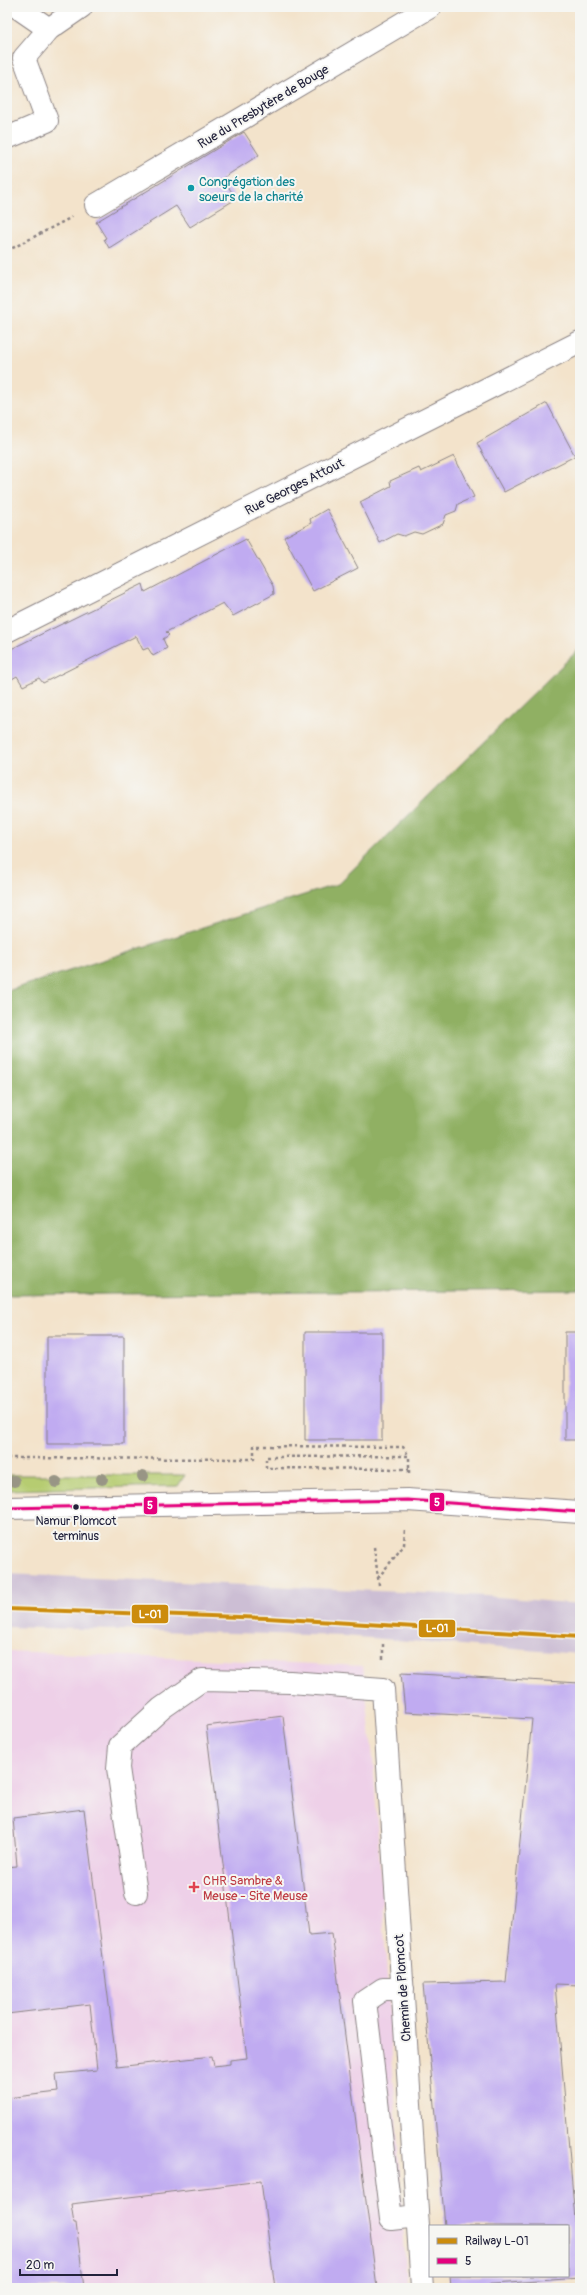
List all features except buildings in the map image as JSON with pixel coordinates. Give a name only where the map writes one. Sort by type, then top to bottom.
[{"type":"street","points":[[17,7],[49,29]]},
{"type":"street","points":[[7,138],[47,121],[24,58],[49,29],[81,7]]},
{"type":"street","name":"Rue du Presbytère de Bouge","points":[[96,205],[430,7]]},
{"type":"street","name":"Rue Georges Attout","points":[[7,631],[580,342]]},
{"type":"street","points":[[7,1508],[407,1500],[580,1512]]},
{"type":"street","name":"Chemin de Plomcot","points":[[136,1893],[118,1768],[120,1746],[162,1708],[202,1680],[290,1682],[383,1689],[422,2288]]},
{"type":"street","points":[[403,1989],[383,1989],[365,2001],[391,2218],[417,2216]]},
{"type":"path","points":[[7,251],[96,205]]},
{"type":"path","points":[[7,1458],[254,1459],[254,1446],[403,1447],[409,1456],[407,1500]]},
{"type":"path","points":[[409,1456],[266,1457],[266,1468],[409,1469]]},
{"type":"path","points":[[378,1578],[404,1545]]},
{"type":"path","points":[[374,1547],[379,1585]]},
{"type":"shaded area","points":[[7,1574],[485,1596],[580,1604],[580,1654],[344,1636],[7,1627]]},
{"type":"shaded area","name":"CHR Sambre & Meuse - Site Meuse","points":[[7,1651],[363,1666],[373,1759],[407,2288],[7,2288]]},
{"type":"green space","points":[[580,648],[580,1290],[7,1295],[7,991],[338,884]]},
{"type":"green space","points":[[7,1475],[185,1475],[178,1486],[7,1490]]},
{"type":"rail line","name":"L-01","points":[[7,1609],[267,1618],[580,1637]]},
{"type":"transit line","name":"5","points":[[7,1508],[407,1500],[580,1512]]},
{"type":"place","name":"Congrégation des soeurs de la charité","points":[[191,188]]},
{"type":"place","name":"Namur Plomcot terminus","points":[[76,1507]]},
{"type":"place","name":"CHR Sambre & Meuse - Site Meuse","points":[[194,1887]]}]
